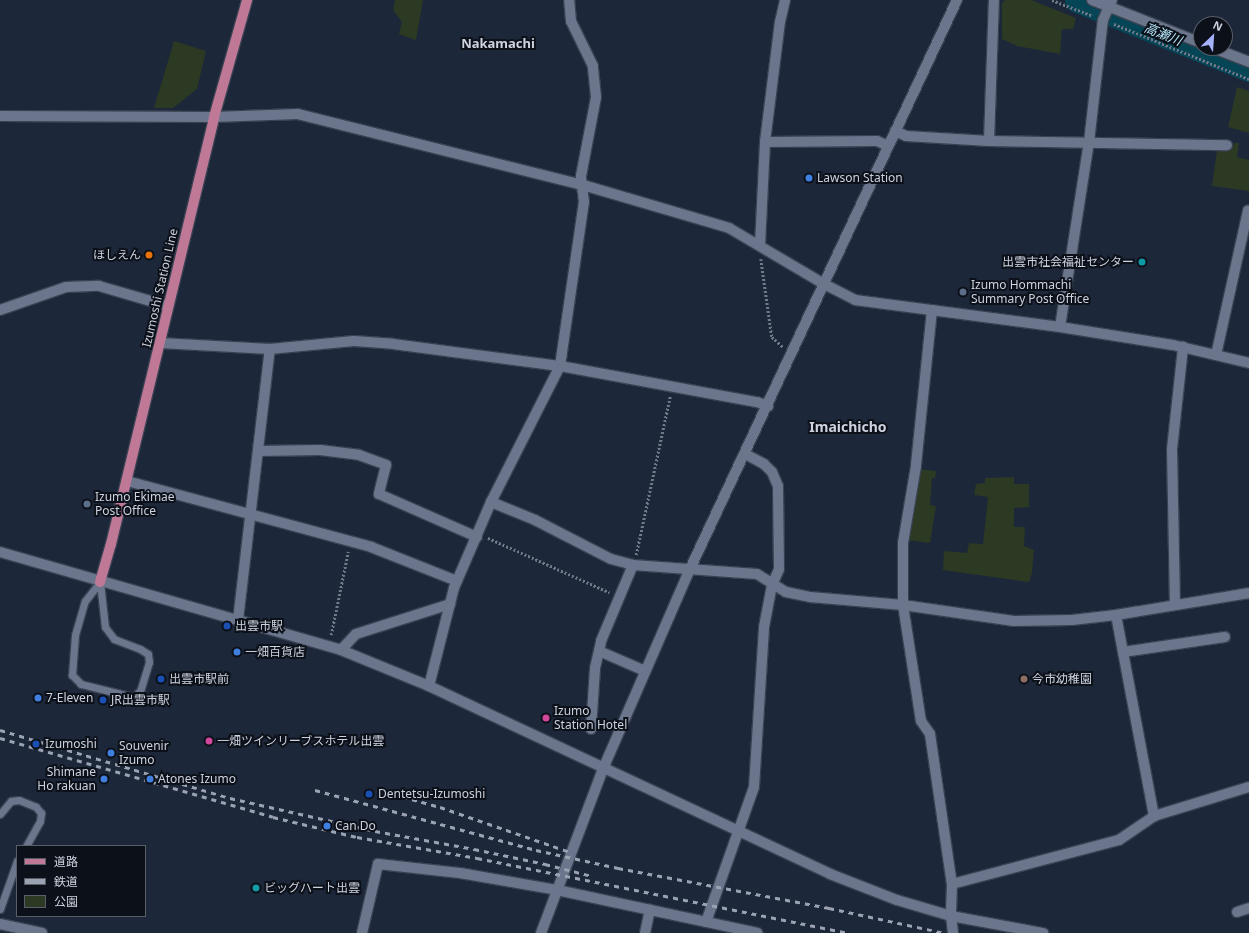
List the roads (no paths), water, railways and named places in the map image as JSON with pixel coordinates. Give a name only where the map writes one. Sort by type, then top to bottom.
[{"type":"main road","name":"Izumoshi Station Line","points":[[100,582],[127,481],[214,117],[247,0]]},
{"type":"street","points":[[429,686],[457,581],[491,502],[560,366],[584,202],[583,185],[580,176],[596,97],[592,66],[571,21],[569,0]]},
{"type":"street","points":[[760,245],[765,142],[780,22],[785,0]]},
{"type":"street","points":[[541,933],[603,769],[690,569],[792,355],[957,0]]},
{"type":"street","points":[[989,141],[994,0]]},
{"type":"street","points":[[1092,0],[1111,4],[1193,40]]},
{"type":"street","points":[[1060,326],[1089,142],[1103,20],[1111,4]]},
{"type":"street","points":[[1233,56],[1249,62]]},
{"type":"street","points":[[0,116],[214,117],[298,114],[583,185],[729,228],[824,284],[855,300],[1060,326],[1183,348],[1249,363]]},
{"type":"street","points":[[895,131],[906,136],[989,141],[1227,145]]},
{"type":"street","points":[[765,142],[877,141],[888,146]]},
{"type":"street","points":[[1216,355],[1249,211]]},
{"type":"street","points":[[0,310],[66,287],[99,286],[168,306]]},
{"type":"street","points":[[932,310],[916,466],[903,543],[903,605],[921,721],[930,734],[952,884],[951,916],[953,933]]},
{"type":"street","points":[[160,343],[270,349],[354,341],[393,344],[560,366],[757,402],[768,406]]},
{"type":"street","points":[[1175,605],[1172,449],[1183,348]]},
{"type":"street","points":[[238,620],[270,349]]},
{"type":"street","points":[[258,451],[320,450],[359,455],[386,465],[379,494],[478,535]]},
{"type":"street","points":[[706,922],[754,787],[764,627],[772,585],[779,568],[778,486],[772,472],[764,464],[745,454]]},
{"type":"street","points":[[127,481],[371,547],[457,581]]},
{"type":"street","points":[[491,502],[536,520],[611,559],[633,565],[757,574],[772,585],[786,592],[810,597],[903,605],[1014,621],[1072,620],[1116,615],[1249,593]]},
{"type":"street","points":[[0,552],[100,582],[341,650],[429,686],[737,832],[830,874],[897,900],[951,916],[1043,933]]},
{"type":"street","points":[[591,729],[595,668],[599,651],[633,565]]},
{"type":"street","points":[[341,650],[356,634],[450,604]]},
{"type":"street","points":[[1116,615],[1154,816]]},
{"type":"street","points":[[1123,652],[1225,637]]},
{"type":"street","points":[[599,651],[645,671]]},
{"type":"street","points":[[952,884],[1119,840],[1154,816],[1249,787]]},
{"type":"street","points":[[362,933],[378,864],[460,873],[556,890],[756,933]]},
{"type":"street","points":[[1237,912],[1249,908]]},
{"type":"street","points":[[645,933],[650,910]]},
{"type":"street","points":[[0,924],[42,933]]},
{"type":"lane","points":[[100,582],[105,627],[114,639],[140,649],[148,654],[149,662],[140,691],[133,697],[81,684],[72,675],[75,636],[85,602],[100,582]]},
{"type":"lane","points":[[0,814],[11,801],[19,800],[36,807],[41,813],[40,821],[27,845]]},
{"type":"lane","points":[[0,908],[16,864]]},
{"type":"waterway","name":"高瀬川","points":[[1077,0],[1249,69]]},
{"type":"railway","points":[[0,730],[230,798],[375,831],[545,864],[592,876]]},
{"type":"railway","points":[[0,738],[273,817],[357,837],[477,858],[848,933]]},
{"type":"railway","points":[[315,790],[536,850],[618,868],[829,908],[945,933]]},
{"type":"railway","points":[[383,791],[440,807],[570,852]]},
{"type":"place","name":"Lawson Station","points":[[809,178]]},
{"type":"place","name":"ほしえん","points":[[149,255]]},
{"type":"place","name":"出雲市社会福祉センター","points":[[1142,262]]},
{"type":"place","name":"Izumo Hommachi Summary Post Office","points":[[963,292]]},
{"type":"place","name":"Izumo Ekimae Post Office","points":[[87,504]]},
{"type":"place","name":"出雲市駅","points":[[227,626]]},
{"type":"place","name":"一畑百貨店","points":[[237,652]]},
{"type":"place","name":"出雲市駅前","points":[[161,679]]},
{"type":"place","name":"今市幼稚園","points":[[1024,679]]},
{"type":"place","name":"7-Eleven","points":[[38,698]]},
{"type":"place","name":"JR出雲市駅","points":[[103,700]]},
{"type":"place","name":"Izumo Station Hotel","points":[[546,718]]},
{"type":"place","name":"一畑ツインリーブスホテル出雲","points":[[209,741]]},
{"type":"place","name":"Izumoshi","points":[[36,744]]},
{"type":"place","name":"Souvenir Izumo","points":[[111,753]]},
{"type":"place","name":"Shimane Ho rakuan","points":[[104,779]]},
{"type":"place","name":"Atones Izumo","points":[[150,779]]},
{"type":"place","name":"Dentetsu-Izumoshi","points":[[369,794]]},
{"type":"place","name":"Can Do","points":[[327,826]]},
{"type":"place","name":"ビッグハート出雲","points":[[256,888]]},
{"type":"district","name":"Nakamachi","points":[[498,43]]},
{"type":"district","name":"Imaichicho","points":[[848,427]]}]
